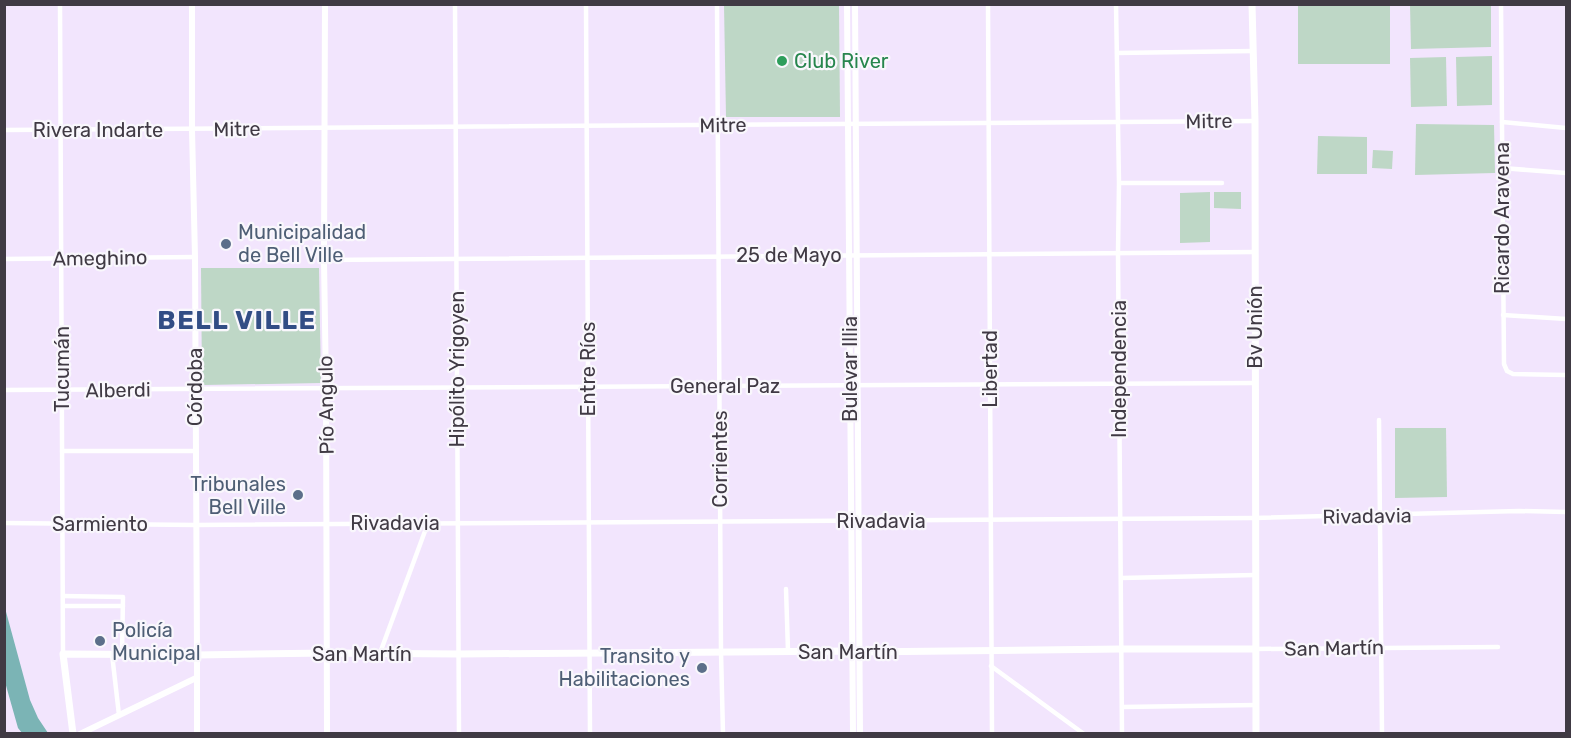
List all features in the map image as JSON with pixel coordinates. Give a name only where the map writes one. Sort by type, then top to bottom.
[{"type":"main road","name":"Bv Unión","points":[[1252,4],[1256,733]]},
{"type":"main road","name":"San Martín","points":[[63,654],[1256,649]]},
{"type":"main road","name":"Tucumán","points":[[63,654],[73,734]]},
{"type":"street","name":"Tucumán","points":[[60,4],[63,654]]},
{"type":"street","name":"Córdoba","points":[[192,4],[197,734]]},
{"type":"street","name":"Pío Angulo","points":[[325,4],[327,734]]},
{"type":"street","name":"Hipólito Yrigoyen","points":[[455,4],[459,734]]},
{"type":"street","name":"Entre Ríos","points":[[586,4],[590,734]]},
{"type":"street","name":"Corrientes","points":[[717,4],[723,734]]},
{"type":"street","name":"Bulevar Illia","points":[[847,4],[850,386],[860,734]]},
{"type":"street","name":"Bulevar Illia","points":[[855,4],[858,385],[855,521]]},
{"type":"street","name":"Libertad","points":[[988,4],[992,734]]},
{"type":"street","name":"Independencia","points":[[1116,4],[1122,734]]},
{"type":"street","name":"Ricardo Aravena","points":[[1501,4],[1504,364],[1507,371],[1513,374],[1566,375]]},
{"type":"street","points":[[1117,53],[1253,51]]},
{"type":"street","name":"Mitre","points":[[192,130],[1254,121]]},
{"type":"street","points":[[1502,122],[1566,128]]},
{"type":"street","name":"Rivera Indarte","points":[[4,130],[192,130]]},
{"type":"street","points":[[1502,168],[1566,173]]},
{"type":"street","points":[[1119,183],[1222,183]]},
{"type":"street","name":"25 de Mayo","points":[[324,260],[456,257],[1255,252]]},
{"type":"street","name":"Ameghino","points":[[4,259],[195,257]]},
{"type":"street","points":[[1503,315],[1566,319]]},
{"type":"street","name":"General Paz","points":[[195,389],[1255,383]]},
{"type":"street","name":"Alberdi","points":[[4,390],[195,389]]},
{"type":"street","points":[[1379,420],[1382,734]]},
{"type":"street","points":[[62,451],[195,451]]},
{"type":"street","name":"Rivadavia","points":[[196,525],[1255,518],[1519,511],[1566,512]]},
{"type":"street","name":"Sarmiento","points":[[4,523],[196,525]]},
{"type":"street","points":[[380,654],[428,523]]},
{"type":"street","points":[[1121,578],[1255,575]]},
{"type":"street","points":[[786,589],[788,651]]},
{"type":"street","points":[[63,596],[123,597],[122,654]]},
{"type":"street","points":[[63,606],[123,606]]},
{"type":"street","name":"San Martín","points":[[1256,649],[1498,647]]},
{"type":"street","name":"Bulevar Illia","points":[[853,734],[856,652]]},
{"type":"street","points":[[112,654],[119,715]]},
{"type":"street","points":[[992,666],[1084,734]]},
{"type":"street","points":[[80,734],[196,678]]},
{"type":"street","points":[[1122,707],[1256,705]]},
{"type":"shaded area","name":"Club River","points":[[724,5],[839,5],[840,117],[726,117]]},
{"type":"shaded area","points":[[1298,5],[1390,5],[1390,64],[1298,64]]},
{"type":"shaded area","points":[[1410,5],[1491,5],[1491,47],[1411,49]]},
{"type":"shaded area","points":[[1492,56],[1492,105],[1457,106],[1456,57]]},
{"type":"shaded area","points":[[1446,57],[1447,106],[1411,107],[1410,58]]},
{"type":"shaded area","points":[[1416,124],[1494,125],[1495,173],[1415,175]]},
{"type":"shaded area","points":[[1318,136],[1367,137],[1367,174],[1317,174]]},
{"type":"shaded area","points":[[1373,150],[1393,151],[1392,169],[1372,168]]},
{"type":"shaded area","points":[[1210,192],[1210,242],[1180,243],[1180,193]]},
{"type":"shaded area","points":[[1214,192],[1241,192],[1241,209],[1214,208]]},
{"type":"shaded area","points":[[201,268],[319,268],[321,383],[204,385],[202,383]]},
{"type":"shaded area","points":[[1395,428],[1446,428],[1447,497],[1395,498]]},
{"type":"shaded area","points":[[5,608],[30,700],[48,733],[22,733],[18,728],[5,682]]},
{"type":"place","name":"Club River","points":[[782,61]]},
{"type":"place","name":"Municipalidad de Bell Ville","points":[[226,244]]},
{"type":"place","name":"Tribunales Bell Ville","points":[[298,495]]},
{"type":"place","name":"Policía Municipal","points":[[100,641]]},
{"type":"place","name":"Transito y Habilitaciones","points":[[702,668]]},
{"type":"district","name":"BELL VILLE","points":[[237,320]]}]
